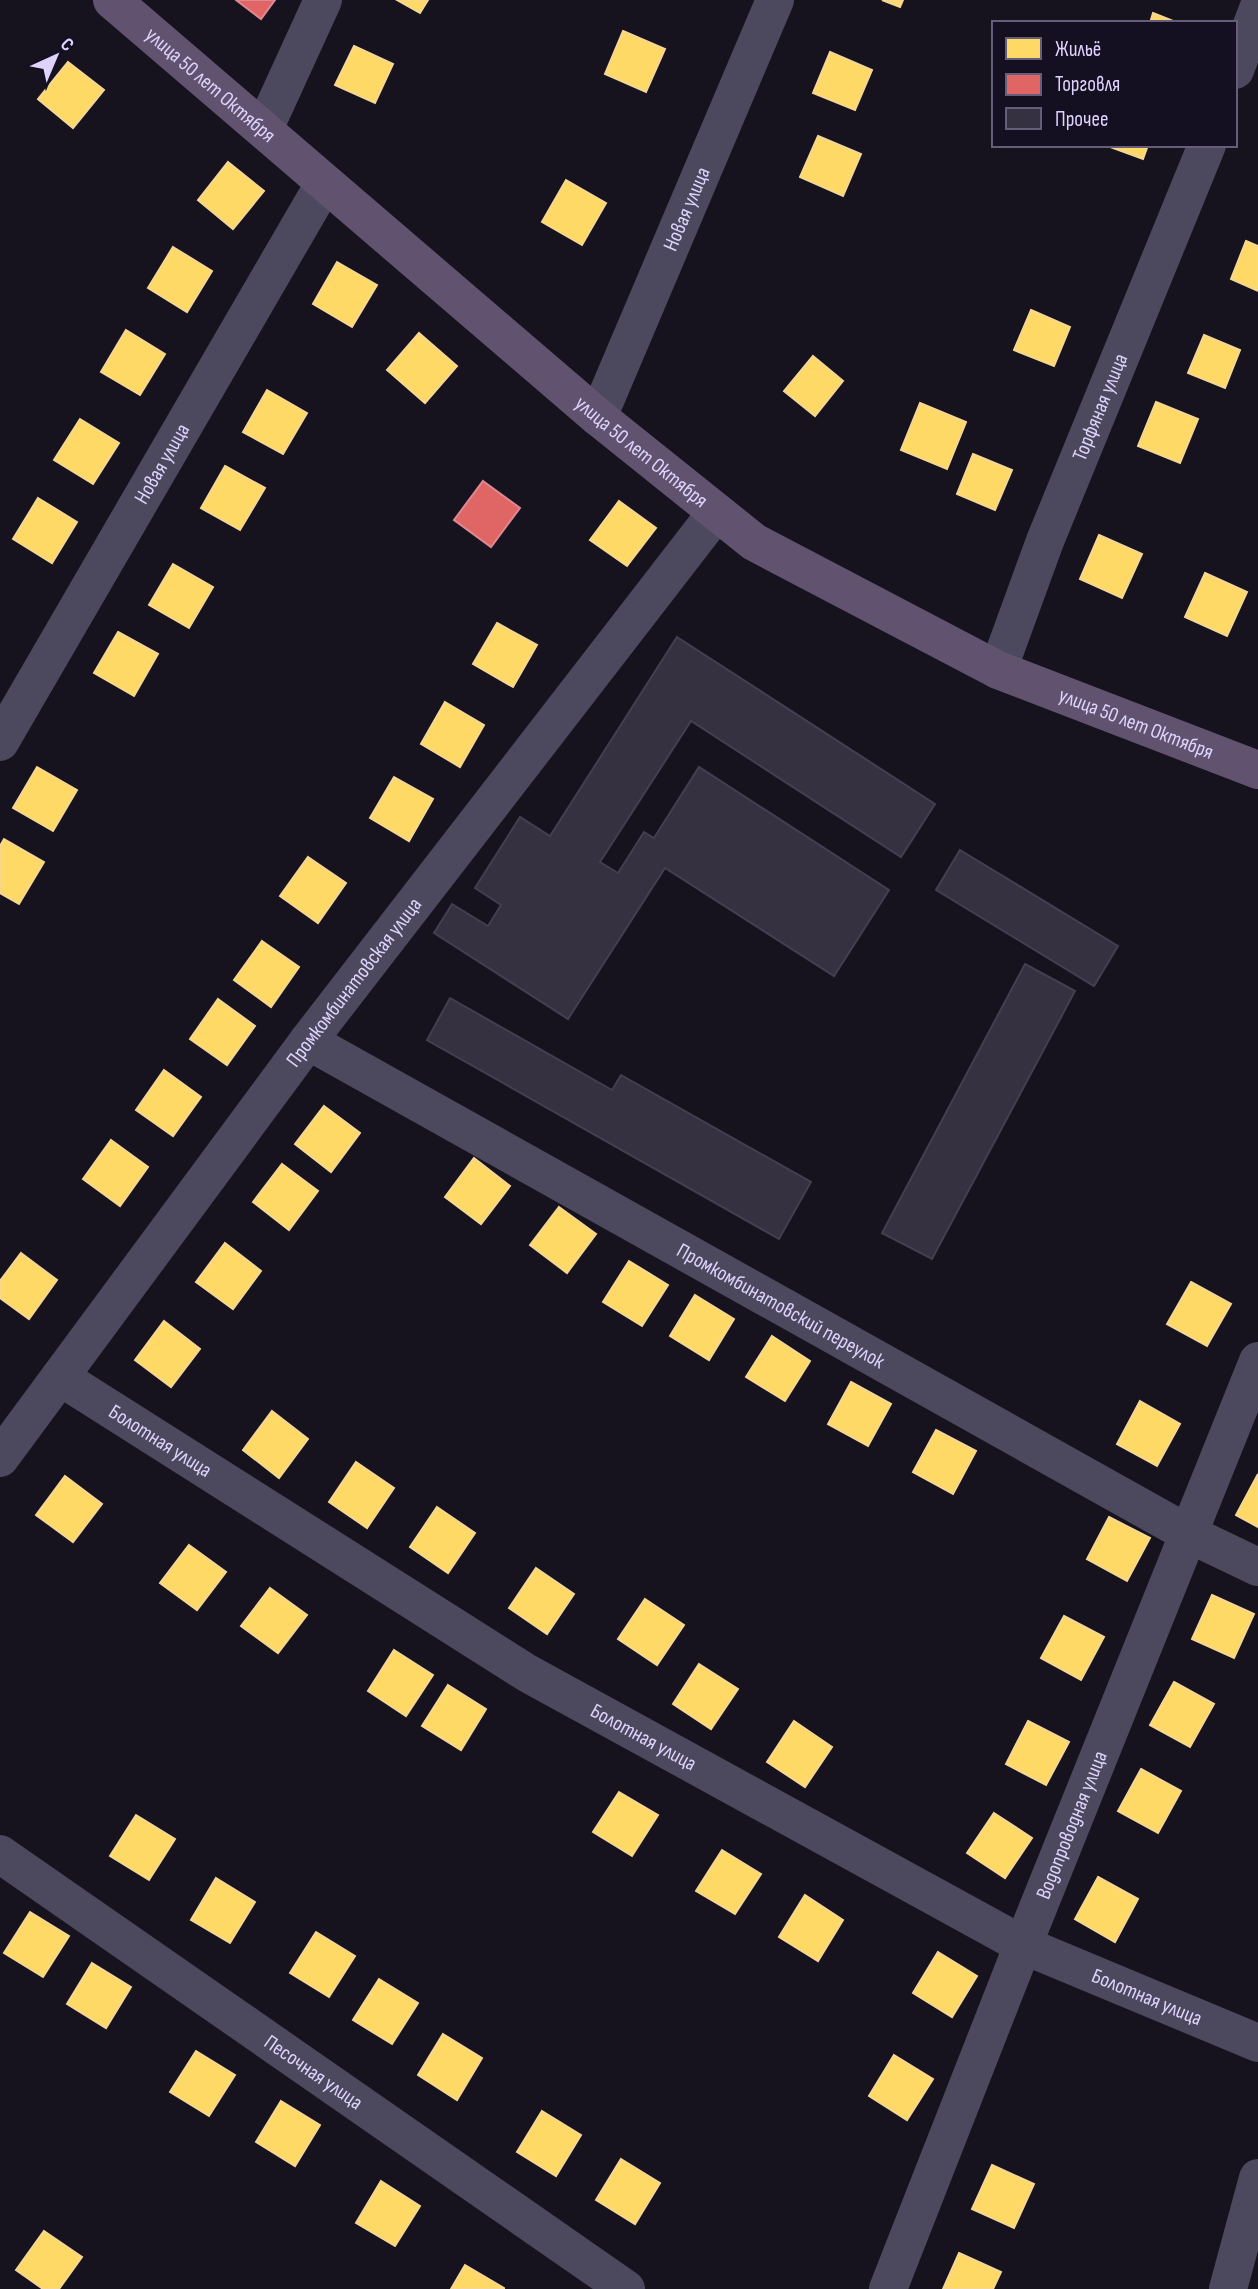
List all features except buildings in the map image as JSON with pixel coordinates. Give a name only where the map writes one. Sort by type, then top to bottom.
[{"type":"main road","name":"улица 50 лет Октября","points":[[112,0],[598,417],[754,542],[998,670],[1258,771]]},
{"type":"street","points":[[264,130],[323,0]]},
{"type":"street","name":"Новая улица","points":[[598,417],[775,0]]},
{"type":"street","points":[[1237,65],[1258,9]]},
{"type":"street","name":"Торфяная улица","points":[[998,670],[1045,541],[1206,147]]},
{"type":"street","name":"Новая улица","points":[[0,742],[324,184]]},
{"type":"street","name":"Промкомбинатовская улица","points":[[0,1458],[307,1041],[716,513]]},
{"type":"street","name":"Промкомбинатовский переулок","points":[[307,1041],[1189,1534],[1258,1567]]},
{"type":"street","name":"Водопроводная улица","points":[[888,2289],[1023,1945],[1258,1362]]},
{"type":"street","name":"Болотная улица","points":[[60,1377],[527,1673],[1023,1945],[1258,2043]]},
{"type":"street","name":"Песочная улица","points":[[0,1854],[626,2289]]},
{"type":"street","points":[[1241,2270],[1258,2178]]}]
